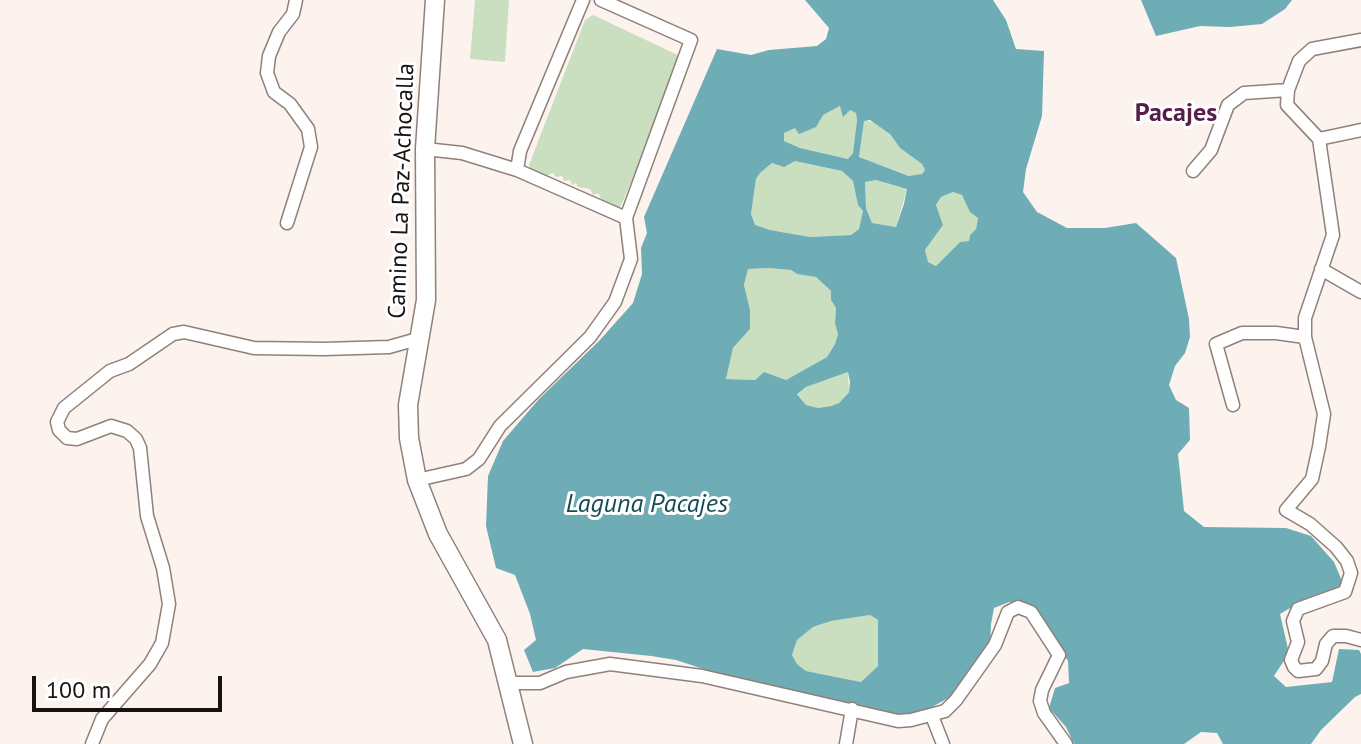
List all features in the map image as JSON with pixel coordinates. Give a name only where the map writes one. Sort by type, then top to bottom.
[{"type":"main road","name":"Camino La Paz-Achocalla","points":[[435,0],[425,149],[426,300],[408,405],[409,438],[417,480],[438,534],[497,640],[523,744]]},
{"type":"street","points":[[287,223],[311,147],[308,129],[290,104],[274,92],[267,73],[269,56],[279,32],[293,14],[296,0]]},
{"type":"street","points":[[517,170],[520,151],[583,0]]},
{"type":"street","points":[[417,480],[466,469],[479,459],[500,426],[590,337],[615,302],[631,259],[626,218],[691,40],[601,0]]},
{"type":"street","points":[[1361,40],[1312,49],[1299,61],[1288,90],[1287,105],[1319,139],[1333,235],[1305,318],[1305,337],[1324,414],[1312,479],[1286,510],[1310,524],[1336,547],[1347,561],[1351,573],[1345,592],[1298,609],[1293,621],[1298,642],[1291,660],[1298,671],[1316,669],[1322,661],[1326,644],[1333,636],[1361,640]]},
{"type":"street","points":[[1193,171],[1211,150],[1228,105],[1244,93],[1288,90]]},
{"type":"street","points":[[1319,139],[1361,130]]},
{"type":"street","points":[[425,149],[462,153],[517,170],[626,218]]},
{"type":"street","points":[[1321,269],[1361,292]]},
{"type":"street","points":[[92,744],[102,719],[150,664],[162,643],[169,604],[163,568],[147,516],[140,448],[136,439],[127,431],[111,426],[77,439],[67,438],[59,430],[57,422],[64,408],[110,371],[129,364],[173,334],[184,332],[267,349],[389,347],[421,338]]},
{"type":"street","points":[[1233,405],[1216,344],[1242,333],[1305,337]]},
{"type":"street","points":[[509,683],[540,683],[566,672],[610,664],[702,676],[898,721],[932,716],[945,711],[956,700],[995,645],[1008,612],[1018,607],[1031,612],[1059,655],[1040,701],[1044,713],[1066,744]]},
{"type":"street","points":[[846,744],[852,709]]},
{"type":"street","points":[[932,716],[943,744]]},
{"type":"green space","points":[[475,0],[509,0],[505,62],[470,59]]},
{"type":"green space","points":[[593,15],[684,58],[619,210],[605,206],[598,193],[593,195],[590,189],[578,187],[576,183],[572,185],[570,180],[564,181],[562,176],[556,177],[553,173],[542,177],[531,172],[529,165],[585,20]]},
{"type":"green space","points":[[841,106],[856,112],[853,153],[848,159],[800,148],[784,141],[783,133]]},
{"type":"green space","points":[[864,120],[876,123],[890,134],[900,148],[922,164],[925,170],[922,175],[910,176],[859,157]]},
{"type":"green space","points":[[795,161],[842,171],[853,181],[858,205],[863,211],[859,229],[851,235],[810,237],[754,225],[751,214],[756,179],[772,163]]},
{"type":"green space","points":[[876,180],[907,189],[896,227],[872,223],[866,208],[865,182]]},
{"type":"green space","points":[[953,192],[962,195],[978,218],[976,229],[969,241],[960,242],[936,266],[928,262],[925,250],[943,225],[936,206],[941,197]]},
{"type":"green space","points":[[768,268],[816,277],[831,291],[838,333],[835,344],[827,357],[786,380],[764,373],[755,380],[726,379],[733,348],[750,329],[750,310],[744,285],[748,269]]},
{"type":"green space","points":[[848,372],[849,391],[839,403],[818,408],[806,405],[797,393],[806,387]]},
{"type":"green space","points":[[870,615],[878,620],[878,666],[861,682],[806,671],[797,664],[792,655],[797,640],[813,627]]},
{"type":"water","name":"Laguna Pacajes","points":[[805,0],[993,0],[1006,20],[1016,49],[1044,51],[1042,116],[1026,169],[1023,192],[1037,212],[1067,228],[1105,228],[1136,223],[1176,258],[1190,337],[1169,385],[1176,400],[1189,408],[1190,440],[1178,454],[1184,511],[1204,527],[1286,528],[1311,536],[1334,562],[1342,581],[1335,593],[1307,598],[1280,614],[1289,653],[1274,676],[1286,687],[1332,682],[1339,649],[1359,650],[1361,654],[1361,694],[1321,730],[1311,744],[1223,744],[1217,733],[1201,732],[1184,744],[1074,744],[1066,727],[1049,708],[1055,688],[1069,683],[1068,661],[1031,606],[1009,602],[994,608],[990,648],[974,663],[952,696],[912,718],[900,720],[772,685],[755,686],[676,660],[651,656],[583,649],[555,668],[533,672],[524,650],[536,640],[530,614],[515,575],[496,568],[486,526],[488,476],[503,441],[539,399],[633,303],[642,274],[641,248],[647,233],[644,217],[717,49],[751,55],[769,50],[817,46],[826,39],[829,28]],"holes":[[[840,106],[843,117],[850,110],[856,113],[853,153],[848,159],[800,148],[784,141],[784,133],[795,128],[799,134],[816,127],[823,115]],[[870,120],[890,134],[900,148],[922,164],[925,170],[922,174],[909,176],[859,157],[864,121]],[[795,161],[842,171],[853,181],[858,205],[863,211],[859,229],[851,235],[810,237],[755,225],[751,214],[756,179],[772,163],[784,167]],[[876,180],[907,189],[896,227],[872,223],[866,208],[865,182]],[[953,192],[962,195],[970,212],[978,218],[969,241],[960,242],[936,266],[928,262],[925,250],[943,225],[936,205],[941,197]],[[748,269],[791,270],[816,277],[831,291],[831,300],[836,308],[838,334],[827,357],[786,380],[764,372],[755,380],[726,379],[733,348],[750,329],[750,310],[744,285]],[[848,372],[849,392],[839,403],[818,408],[806,405],[797,394],[806,387]],[[870,615],[878,620],[878,666],[861,682],[806,671],[792,655],[797,640],[813,627]]]},
{"type":"water","points":[[1141,0],[1292,0],[1285,9],[1262,24],[1200,26],[1156,36]]},
{"type":"district","name":"Pacajes","points":[[1176,114]]}]
